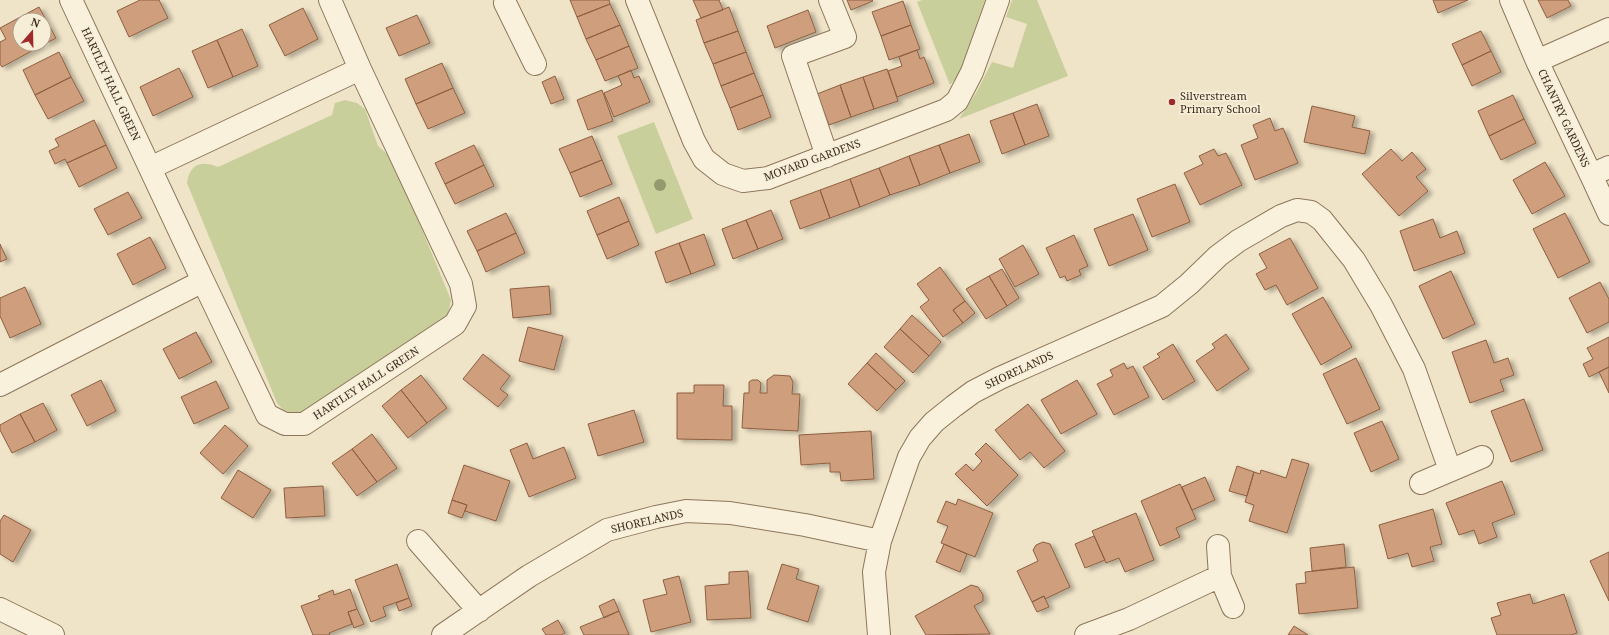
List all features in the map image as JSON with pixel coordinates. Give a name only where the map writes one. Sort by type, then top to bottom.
[{"type":"street","name":"HARTLEY HALL GREEN","points":[[71,0],[202,281],[267,415],[286,424],[304,424],[455,324],[466,306],[461,284],[360,68],[330,0]]},
{"type":"street","name":"MOYARD GARDENS","points":[[637,0],[691,134],[704,159],[723,174],[742,181],[768,178],[946,110],[957,100],[972,72],[998,0]]},
{"type":"street","points":[[827,156],[793,56],[845,37],[830,0]]},
{"type":"street","name":"CHANTRY GARDENS","points":[[1511,0],[1537,61],[1600,171],[1609,214]]},
{"type":"street","points":[[508,1],[535,64]]},
{"type":"street","name":"CHANTRY GARDENS","points":[[1537,61],[1609,29]]},
{"type":"street","points":[[150,168],[360,68]]},
{"type":"street","name":"SHORELANDS","points":[[879,635],[874,572],[880,541],[910,456],[920,438],[934,422],[973,392],[1000,378],[1162,306],[1190,284],[1218,256],[1238,241],[1281,216],[1297,210],[1311,212],[1322,220],[1354,260],[1381,305],[1411,363],[1450,470]]},
{"type":"street","points":[[0,385],[202,281]]},
{"type":"street","points":[[1421,483],[1482,457]]},
{"type":"street","name":"SHORELANDS","points":[[443,635],[529,576],[607,530],[686,511],[730,513],[765,518],[844,532],[880,541]]},
{"type":"street","points":[[418,541],[479,611]]},
{"type":"street","points":[[1218,546],[1220,576],[1233,607]]},
{"type":"street","points":[[1086,635],[1129,619],[1220,576]]},
{"type":"street","points":[[0,610],[53,635]]},
{"type":"green space","points":[[922,0],[985,0],[960,73],[950,85],[917,2]]},
{"type":"green space","points":[[1012,0],[1037,0],[1068,76],[959,119],[976,93],[992,62],[1013,68],[1027,24],[1006,17]]},
{"type":"green space","points":[[345,100],[357,103],[365,109],[378,146],[393,159],[451,300],[448,314],[439,326],[299,415],[283,410],[277,403],[187,183],[188,177],[197,165],[206,164],[218,167],[332,115],[335,103]]},
{"type":"green space","points":[[654,122],[693,219],[656,234],[617,136]]},
{"type":"building","points":[[140,0],[159,0],[168,18],[129,37],[117,11]]},
{"type":"building","points":[[570,0],[609,0],[610,4],[577,17]]},
{"type":"building","points":[[693,0],[719,0],[723,10],[701,18]]},
{"type":"building","points":[[847,0],[872,0],[873,1],[851,10]]},
{"type":"building","points":[[1433,0],[1468,0],[1438,13]]},
{"type":"building","points":[[1538,0],[1568,0],[1571,6],[1547,18]]},
{"type":"building","points":[[903,1],[911,25],[881,36],[872,12]]},
{"type":"building","points":[[610,4],[620,25],[586,39],[577,17]]},
{"type":"building","points":[[39,7],[42,12],[30,12]]},
{"type":"building","points":[[729,7],[738,31],[704,43],[696,20]]},
{"type":"building","points":[[303,8],[318,39],[285,56],[269,25]]},
{"type":"building","points":[[808,10],[816,32],[775,48],[767,26]]},
{"type":"building","points":[[417,15],[430,43],[399,56],[386,28]]},
{"type":"building","points":[[12,22],[12,52],[30,52],[2,67],[0,64],[0,42],[6,39],[0,28]]},
{"type":"building","points":[[620,25],[629,46],[596,60],[586,39]]},
{"type":"building","points":[[911,25],[920,49],[889,60],[881,36]]},
{"type":"building","points":[[242,29],[258,66],[233,77],[217,40]]},
{"type":"building","points":[[52,31],[56,38],[52,40]]},
{"type":"building","points":[[738,31],[746,52],[713,64],[704,43]]},
{"type":"building","points":[[1481,31],[1491,51],[1462,65],[1452,44]]},
{"type":"building","points":[[217,40],[233,77],[208,88],[192,51]]},
{"type":"building","points":[[629,46],[638,68],[605,81],[596,60]]},
{"type":"building","points":[[917,50],[920,59],[924,57],[934,83],[897,97],[888,71],[902,66],[899,57]]},
{"type":"building","points":[[1491,51],[1501,72],[1472,86],[1462,65]]},
{"type":"building","points":[[59,52],[71,77],[35,95],[23,70]]},
{"type":"building","points":[[746,52],[754,73],[721,86],[713,64]]},
{"type":"building","points":[[442,63],[453,88],[416,104],[405,79]]},
{"type":"building","points":[[179,68],[193,97],[153,116],[140,87]]},
{"type":"building","points":[[887,69],[898,101],[874,109],[863,77]]},
{"type":"building","points":[[631,70],[634,78],[639,76],[650,102],[614,117],[604,93],[622,85],[618,76]]},
{"type":"building","points":[[754,73],[763,95],[730,108],[721,86]]},
{"type":"building","points":[[555,76],[564,99],[551,104],[542,82]]},
{"type":"building","points":[[71,77],[84,101],[48,119],[35,95]]},
{"type":"building","points":[[863,77],[874,109],[851,117],[840,85]]},
{"type":"building","points":[[840,85],[851,117],[829,125],[817,94]]},
{"type":"building","points":[[453,88],[465,113],[428,129],[416,104]]},
{"type":"building","points":[[602,90],[613,121],[588,130],[577,100]]},
{"type":"building","points":[[763,95],[771,117],[738,130],[730,108]]},
{"type":"building","points":[[1513,95],[1524,119],[1489,136],[1478,111]]},
{"type":"building","points":[[1037,104],[1049,136],[1025,145],[1013,113]]},
{"type":"building","points":[[1312,106],[1355,116],[1352,127],[1370,131],[1365,154],[1304,142]]},
{"type":"building","points":[[1013,113],[1025,145],[1002,154],[990,121]]},
{"type":"building","points":[[1270,118],[1275,131],[1283,128],[1298,163],[1255,180],[1241,145],[1258,138],[1253,125]]},
{"type":"building","points":[[1524,119],[1536,143],[1501,160],[1489,136]]},
{"type":"building","points":[[94,120],[106,145],[67,163],[65,159],[55,164],[49,151],[59,146],[55,139]]},
{"type":"building","points":[[969,134],[980,162],[950,173],[939,145]]},
{"type":"building","points":[[592,136],[602,160],[570,173],[559,149]]},
{"type":"building","points":[[106,145],[117,168],[79,187],[67,163]]},
{"type":"building","points":[[474,145],[484,165],[445,184],[435,163]]},
{"type":"building","points":[[939,145],[950,173],[920,185],[909,156]]},
{"type":"building","points":[[1214,149],[1218,156],[1226,153],[1242,185],[1200,205],[1184,173],[1203,164],[1199,156]]},
{"type":"building","points":[[1391,149],[1402,161],[1412,152],[1426,169],[1416,177],[1428,191],[1399,216],[1362,174]]},
{"type":"building","points":[[909,156],[920,185],[890,195],[879,168]]},
{"type":"building","points":[[602,160],[612,184],[580,197],[570,173]]},
{"type":"building","points":[[1545,162],[1565,196],[1532,214],[1513,180]]},
{"type":"building","points":[[484,165],[494,186],[455,204],[445,184]]},
{"type":"building","points":[[879,168],[890,195],[860,207],[850,179]]},
{"type":"building","points":[[850,179],[860,207],[830,218],[820,190]]},
{"type":"building","points":[[1175,184],[1190,222],[1152,237],[1137,199]]},
{"type":"building","points":[[820,190],[830,218],[800,229],[790,201]]},
{"type":"building","points":[[128,192],[142,218],[108,235],[94,209]]},
{"type":"building","points":[[619,197],[629,221],[597,235],[587,211]]},
{"type":"building","points":[[771,210],[783,239],[758,249],[746,220]]},
{"type":"building","points":[[506,213],[516,233],[477,251],[467,231]]},
{"type":"building","points":[[1565,213],[1590,262],[1558,278],[1533,229]]},
{"type":"building","points":[[1133,214],[1148,250],[1109,266],[1094,229]]},
{"type":"building","points":[[1433,219],[1440,238],[1457,231],[1465,253],[1414,271],[1400,231]]},
{"type":"building","points":[[746,220],[758,249],[733,259],[722,229]]},
{"type":"building","points":[[629,221],[639,245],[607,259],[597,235]]},
{"type":"building","points":[[516,233],[525,253],[486,272],[477,251]]},
{"type":"building","points":[[704,234],[715,265],[691,274],[679,243]]},
{"type":"building","points":[[1074,235],[1088,266],[1079,270],[1081,275],[1067,281],[1065,276],[1060,278],[1046,248]]},
{"type":"building","points":[[150,237],[166,268],[133,285],[117,254]]},
{"type":"building","points":[[1290,238],[1318,288],[1287,305],[1276,285],[1265,290],[1256,274],[1267,268],[1259,254]]},
{"type":"building","points":[[679,243],[691,274],[666,283],[655,252]]},
{"type":"building","points":[[0,244],[7,259],[0,262]]},
{"type":"building","points":[[1023,245],[1039,274],[1015,287],[999,259]]},
{"type":"building","points":[[940,267],[965,301],[953,310],[963,323],[943,337],[920,307],[929,300],[917,284]]},
{"type":"building","points":[[1002,269],[1019,298],[1007,306],[989,276]]},
{"type":"building","points":[[1451,271],[1475,324],[1443,339],[1419,286]]},
{"type":"building","points":[[989,276],[1007,306],[986,319],[966,289]]},
{"type":"building","points":[[1600,282],[1609,299],[1609,322],[1587,333],[1569,298]]},
{"type":"building","points":[[549,286],[551,314],[513,318],[510,289]]},
{"type":"building","points":[[25,287],[41,324],[10,338],[0,316],[0,298]]},
{"type":"building","points":[[1323,297],[1352,347],[1321,365],[1292,314]]},
{"type":"building","points":[[965,301],[975,313],[963,323],[953,310]]},
{"type":"building","points":[[912,315],[941,342],[929,356],[900,329]]},
{"type":"building","points":[[528,327],[563,336],[554,370],[519,361]]},
{"type":"building","points":[[900,329],[929,356],[913,373],[884,347]]},
{"type":"building","points":[[196,332],[212,362],[179,379],[163,349]]},
{"type":"building","points":[[1226,334],[1249,369],[1217,391],[1196,361],[1215,348],[1212,344]]},
{"type":"building","points":[[1609,337],[1609,367],[1589,377],[1583,364],[1593,359],[1587,348]]},
{"type":"building","points":[[1486,340],[1494,363],[1508,358],[1514,375],[1500,380],[1504,391],[1470,403],[1452,352]]},
{"type":"building","points":[[1173,344],[1195,381],[1163,400],[1143,367],[1160,357],[1157,354]]},
{"type":"building","points":[[876,353],[905,381],[896,390],[867,363]]},
{"type":"building","points":[[483,354],[510,376],[500,389],[508,395],[498,407],[463,379]]},
{"type":"building","points":[[1356,358],[1380,409],[1347,424],[1323,374]]},
{"type":"building","points":[[867,363],[896,390],[877,411],[848,384]]},
{"type":"building","points":[[1124,363],[1127,369],[1133,366],[1149,397],[1114,415],[1097,384],[1113,376],[1110,370]]},
{"type":"building","points":[[1609,367],[1609,393],[1599,372]]},
{"type":"building","points":[[421,375],[447,408],[427,423],[401,390]]},
{"type":"building","points":[[774,375],[790,376],[793,382],[792,394],[800,394],[798,431],[742,428],[744,393],[749,393],[749,382],[752,380],[758,380],[761,383],[760,393],[767,393],[767,380]]},
{"type":"building","points":[[101,380],[116,411],[87,426],[71,395]]},
{"type":"building","points":[[1077,380],[1097,414],[1061,434],[1041,400]]},
{"type":"building","points":[[216,381],[229,408],[194,424],[181,397]]},
{"type":"building","points":[[694,385],[724,385],[723,406],[732,406],[732,440],[677,439],[677,393],[694,393]]},
{"type":"building","points":[[401,390],[427,423],[408,438],[382,406]]},
{"type":"building","points":[[1524,399],[1543,450],[1511,462],[1491,411]]},
{"type":"building","points":[[43,403],[57,430],[35,442],[20,414]]},
{"type":"building","points":[[1028,404],[1065,451],[1044,468],[1030,452],[1020,460],[995,430]]},
{"type":"building","points":[[634,410],[644,442],[598,456],[588,424]]},
{"type":"building","points":[[20,414],[35,442],[12,453],[0,430],[0,425]]},
{"type":"building","points":[[1382,421],[1399,459],[1371,472],[1354,433]]},
{"type":"building","points":[[225,425],[248,446],[223,474],[200,453]]},
{"type":"building","points":[[871,431],[874,479],[841,481],[840,472],[830,472],[830,463],[801,465],[799,435]]},
{"type":"building","points":[[372,434],[397,468],[377,482],[352,449]]},
{"type":"building","points":[[527,443],[533,459],[564,447],[576,478],[529,497],[510,450]]},
{"type":"building","points":[[986,443],[1018,475],[987,506],[955,474],[966,464],[973,471],[982,461],[975,454]]},
{"type":"building","points":[[352,449],[377,482],[357,496],[332,463]]},
{"type":"building","points":[[1292,459],[1309,464],[1287,533],[1249,521],[1254,505],[1245,502],[1254,472],[1260,474],[1261,470],[1286,478]]},
{"type":"building","points":[[464,465],[510,481],[496,521],[465,511],[467,505],[452,500]]},
{"type":"building","points":[[1237,466],[1254,472],[1247,496],[1229,491]]},
{"type":"building","points":[[238,470],[271,490],[253,518],[221,498]]},
{"type":"building","points":[[1205,477],[1215,500],[1192,510],[1182,487]]},
{"type":"building","points":[[1502,481],[1515,514],[1492,523],[1497,537],[1479,544],[1474,530],[1459,535],[1446,503]]},
{"type":"building","points":[[1180,484],[1196,519],[1176,528],[1180,537],[1160,546],[1141,501]]},
{"type":"building","points":[[323,486],[325,516],[286,518],[284,488]]},
{"type":"building","points":[[958,499],[993,513],[975,557],[941,543],[948,526],[937,522],[946,501],[956,505]]},
{"type":"building","points":[[452,500],[467,505],[462,518],[448,513]]},
{"type":"building","points":[[1433,509],[1442,544],[1430,547],[1434,561],[1412,567],[1408,553],[1388,559],[1379,525]]},
{"type":"building","points":[[1136,513],[1154,560],[1125,572],[1119,558],[1106,563],[1092,531]]},
{"type":"building","points":[[4,515],[31,530],[13,562],[0,554],[0,521]]},
{"type":"building","points":[[1094,536],[1105,560],[1085,568],[1075,544]]},
{"type":"building","points":[[1043,542],[1050,544],[1070,587],[1045,599],[1044,596],[1032,602],[1017,571],[1038,561],[1033,550],[1036,545]]},
{"type":"building","points":[[944,544],[967,554],[960,572],[936,562]]},
{"type":"building","points":[[1344,544],[1346,567],[1312,571],[1310,548]]},
{"type":"building","points":[[1609,552],[1609,601],[1590,561]]},
{"type":"building","points":[[397,564],[409,598],[383,607],[386,616],[371,622],[355,580]]},
{"type":"building","points":[[782,564],[799,569],[796,579],[819,586],[808,622],[767,609]]},
{"type":"building","points":[[1354,567],[1358,608],[1299,614],[1296,584],[1306,583],[1305,572]]},
{"type":"building","points":[[748,571],[751,618],[707,620],[705,586],[729,584],[729,572]]},
{"type":"building","points":[[679,576],[691,622],[651,632],[643,600],[667,594],[663,580]]},
{"type":"building","points":[[971,585],[978,587],[983,595],[983,601],[974,606],[990,634],[926,635],[915,616]]},
{"type":"building","points":[[350,589],[357,609],[348,612],[352,624],[329,633],[330,635],[313,635],[301,606],[320,599],[318,596],[333,590],[334,595]]},
{"type":"building","points":[[1530,594],[1533,604],[1564,594],[1577,633],[1571,635],[1497,635],[1491,618],[1501,615],[1497,603]]},
{"type":"building","points":[[1044,596],[1049,607],[1037,612],[1032,602]]},
{"type":"building","points":[[409,598],[412,606],[399,611],[396,603]]},
{"type":"building","points":[[614,599],[619,611],[604,618],[599,606]]},
{"type":"building","points":[[357,609],[364,624],[354,628],[348,612]]},
{"type":"building","points":[[619,611],[629,635],[584,635],[580,627]]},
{"type":"building","points":[[558,620],[565,633],[561,635],[546,635],[542,629]]},
{"type":"building","points":[[1294,626],[1308,635],[1288,635]]},
{"type":"place","name":"Silverstream Primary School","points":[[1172,102]]}]
